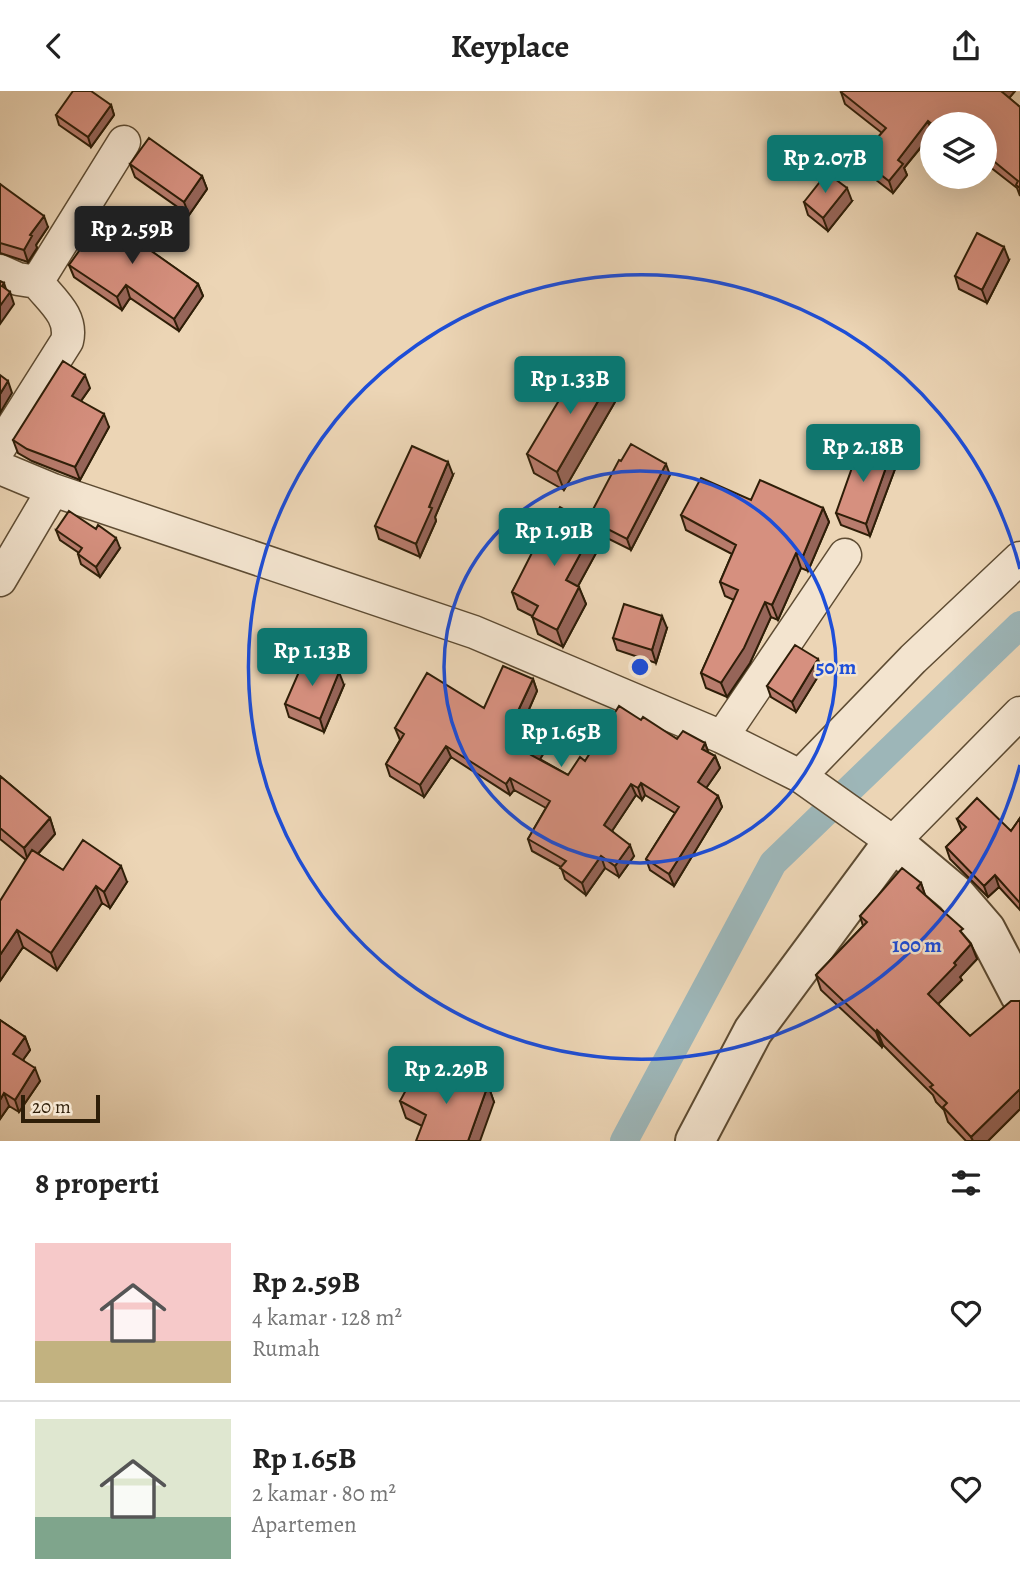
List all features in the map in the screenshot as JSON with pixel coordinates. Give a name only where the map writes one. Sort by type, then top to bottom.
[{"type":"street","points":[[37,282],[124,142]]},
{"type":"street","points":[[0,271],[18,279],[37,282],[67,319],[70,330],[67,341],[0,447]]},
{"type":"street","points":[[0,468],[53,490],[474,632],[722,737],[810,783],[882,833],[955,894],[986,930],[1020,995]]},
{"type":"street","points":[[0,580],[53,490]]},
{"type":"street","points":[[722,737],[845,555]]},
{"type":"street","points":[[810,783],[913,659],[1020,558]]},
{"type":"street","points":[[695,1141],[753,1031],[882,833],[1020,713]]},
{"type":"building","points":[[73,91],[91,91],[111,105],[88,137],[56,115]]},
{"type":"building","points":[[1001,91],[1020,107],[1020,188],[1016,185],[1018,181],[997,164],[997,112],[920,112],[920,131],[898,160],[903,164],[889,181],[863,161],[881,139],[878,137],[886,128],[841,92]]},
{"type":"building","points":[[149,138],[202,176],[184,202],[130,164]]},
{"type":"building","points":[[827,173],[847,188],[823,218],[804,202]]},
{"type":"building","points":[[0,184],[44,216],[30,235],[32,236],[24,250],[0,243]]},
{"type":"building","points":[[109,209],[136,229],[133,233],[153,247],[150,250],[198,284],[174,319],[126,285],[117,297],[69,265]]},
{"type":"building","points":[[977,233],[1004,247],[982,290],[955,276]]},
{"type":"building","points":[[0,281],[10,292],[0,306]]},
{"type":"building","points":[[583,360],[612,377],[557,472],[527,454]]},
{"type":"building","points":[[63,361],[85,375],[72,396],[104,414],[75,467],[27,449],[13,440]]},
{"type":"building","points":[[0,375],[8,381],[0,394]]},
{"type":"building","points":[[631,444],[666,464],[627,539],[588,519],[619,460],[621,461]]},
{"type":"building","points":[[860,445],[890,456],[866,524],[836,513]]},
{"type":"building","points":[[412,446],[448,462],[416,544],[375,526]]},
{"type":"building","points":[[701,478],[751,500],[760,480],[823,508],[803,556],[796,553],[772,605],[765,602],[744,648],[721,683],[701,673],[738,590],[720,582],[736,545],[681,515]]},
{"type":"building","points":[[560,507],[595,527],[566,580],[579,587],[557,630],[532,617],[538,606],[512,592],[540,537],[543,538]]},
{"type":"building","points":[[69,511],[96,529],[98,525],[116,538],[96,567],[78,554],[82,548],[56,530]]},
{"type":"building","points":[[624,604],[662,616],[652,650],[613,638]]},
{"type":"building","points":[[795,645],[818,659],[792,702],[767,686]]},
{"type":"building","points":[[305,658],[339,672],[320,719],[285,704]]},
{"type":"building","points":[[503,666],[533,679],[518,711],[547,730],[531,755],[568,775],[580,757],[585,761],[619,706],[641,720],[643,717],[677,739],[683,731],[705,743],[702,749],[715,756],[698,782],[718,796],[669,874],[646,859],[679,807],[641,783],[638,788],[631,784],[604,825],[630,845],[615,866],[601,856],[582,883],[560,868],[566,861],[528,839],[550,801],[510,778],[506,784],[446,746],[420,785],[386,764],[404,734],[395,728],[427,673],[484,708]]},
{"type":"building","points":[[0,776],[50,818],[24,848],[0,828]]},
{"type":"building","points":[[977,798],[1011,831],[1020,818],[1020,903],[995,875],[984,886],[946,847],[966,827],[957,819]]},
{"type":"building","points":[[83,840],[121,866],[104,892],[96,886],[51,953],[17,930],[0,955],[0,901],[32,850],[63,870]]},
{"type":"building","points":[[902,868],[921,883],[917,888],[963,929],[960,931],[971,944],[954,963],[956,965],[928,994],[970,1036],[1011,1001],[1020,1001],[1020,1089],[971,1137],[943,1107],[947,1103],[930,1087],[933,1085],[816,975],[867,922],[860,916]]},
{"type":"building","points":[[0,1020],[25,1037],[13,1054],[35,1068],[15,1100],[4,1093],[0,1100]]},
{"type":"building","points":[[442,1069],[488,1085],[468,1141],[416,1141],[426,1115],[400,1101],[413,1077],[435,1088]]},
{"type":"waterway","points":[[624,1141],[773,863],[1020,625]]}]
